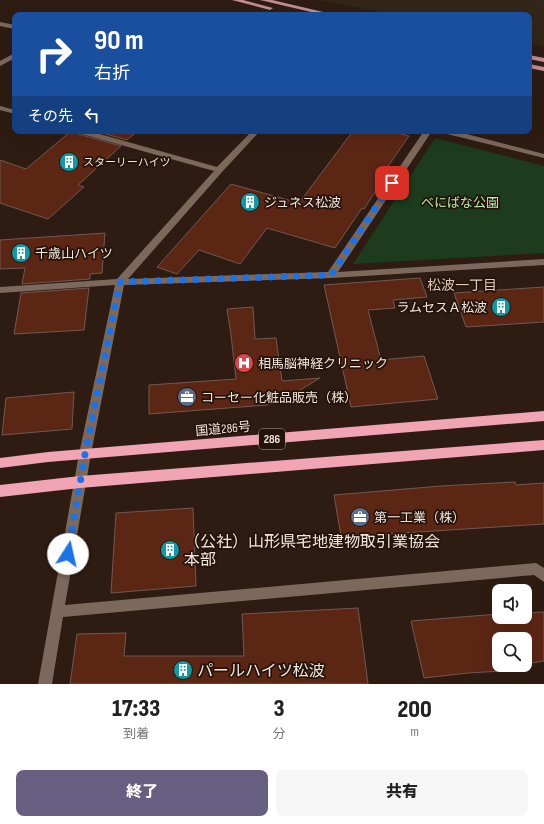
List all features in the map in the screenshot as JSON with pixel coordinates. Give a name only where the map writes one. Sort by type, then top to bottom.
[{"type":"highway","name":"国道286号","points":[[0,463],[85,454],[544,416]]},
{"type":"highway","name":"286","points":[[0,491],[80,482],[544,445]]},
{"type":"main road","points":[[235,0],[290,12]]},
{"type":"main road","points":[[263,0],[319,12]]},
{"type":"main road","points":[[532,58],[544,60]]},
{"type":"main road","points":[[532,67],[544,69]]},
{"type":"street","points":[[0,24],[12,26]]},
{"type":"street","points":[[0,64],[12,57]]},
{"type":"street","points":[[0,108],[12,111]]},
{"type":"street","points":[[92,134],[219,170]]},
{"type":"street","points":[[44,684],[85,454],[120,282],[219,170],[253,134]]},
{"type":"street","points":[[331,275],[426,134]]},
{"type":"street","points":[[458,134],[544,156]]},
{"type":"street","points":[[0,290],[120,282],[331,275],[544,262]]},
{"type":"street","points":[[57,612],[536,569],[544,576]]},
{"type":"shaded area","points":[[320,0],[544,0],[544,46],[532,44],[532,12],[379,12]]},
{"type":"green space","name":"べにばな公園","points":[[435,138],[544,166],[544,253],[353,264]]},
{"type":"building","points":[[67,134],[78,134],[121,146],[78,185],[84,187],[48,219],[0,203],[0,160],[26,169]]},
{"type":"building","points":[[106,134],[134,134],[127,140]]},
{"type":"building","points":[[351,134],[401,134],[409,136],[375,185],[379,186],[364,209],[362,208],[335,248],[267,228],[240,264],[199,250],[177,274],[157,267],[231,184],[299,203]]},
{"type":"building","points":[[105,233],[102,273],[90,274],[90,279],[22,284],[25,268],[0,269],[0,240]]},
{"type":"building","points":[[420,278],[427,297],[393,300],[395,308],[368,310],[381,360],[424,356],[438,399],[351,407],[324,285]]},
{"type":"building","name":"ラムセスＡ松波","points":[[544,287],[544,322],[466,327],[454,293]]},
{"type":"building","points":[[89,288],[84,330],[14,334],[21,293]]},
{"type":"building","points":[[253,307],[255,339],[276,338],[282,381],[320,378],[282,401],[267,405],[149,414],[149,385],[236,379],[227,309]]},
{"type":"building","points":[[74,392],[72,429],[2,435],[6,398]]},
{"type":"building","points":[[515,482],[516,485],[544,483],[544,524],[386,534],[387,538],[342,542],[334,495],[441,486]]},
{"type":"building","name":"（公社）山形県宅地建物取引業協会 本部","points":[[193,508],[196,586],[111,593],[116,513]]},
{"type":"building","points":[[358,608],[368,684],[70,684],[77,634],[126,633],[124,656],[244,656],[242,614]]},
{"type":"building","points":[[544,612],[544,661],[532,663],[532,632],[492,632],[492,672],[424,678],[411,621],[492,615],[492,624],[532,624],[532,613]]},
{"type":"place","name":"スターリーハイツ","points":[[69,162]]},
{"type":"place","name":"ジュネス松波","points":[[250,202]]},
{"type":"place","name":"千歳山ハイツ","points":[[21,253]]},
{"type":"place","name":"ラムセスＡ松波","points":[[501,307]]},
{"type":"place","name":"相馬脳神経クリニック","points":[[244,363]]},
{"type":"place","name":"コーセー化粧品販売（株）","points":[[187,397]]},
{"type":"place","name":"第一工業（株）","points":[[360,517]]},
{"type":"place","name":"（公社）山形県宅地建物取引業協会 本部","points":[[170,550]]},
{"type":"place","name":"パールハイツ松波","points":[[183,670]]},
{"type":"district","name":"松波一丁目","points":[[462,285]]},
{"type":"route","points":[[68,554],[85,454],[120,282],[331,275],[392,183]]}]
